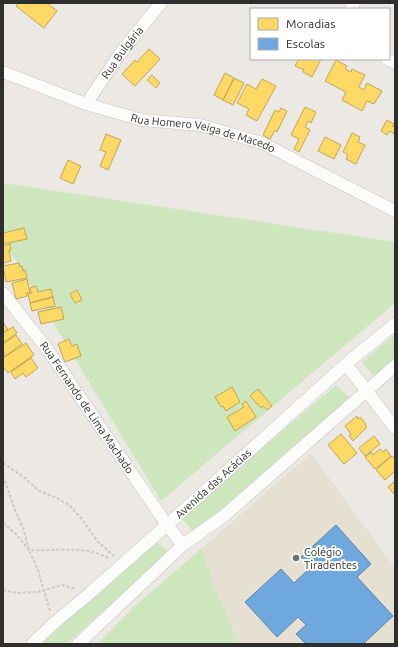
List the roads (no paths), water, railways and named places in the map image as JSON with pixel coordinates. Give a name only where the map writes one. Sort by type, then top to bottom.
[{"type":"street","name":"Rua Bulgária","points":[[86,104],[122,51],[161,3]]},
{"type":"street","name":"Rua Homero Veiga de Macedo","points":[[3,72],[86,104],[142,120],[200,125],[262,142],[395,211]]},
{"type":"street","name":"Rua Fernando de Lima Machado","points":[[3,293],[48,350],[167,525],[183,545]]},
{"type":"street","name":"Avenida das Acácias","points":[[32,644],[346,364],[395,324]]},
{"type":"street","points":[[346,364],[395,428]]},
{"type":"street","points":[[78,644],[183,545],[225,515],[395,366]]},
{"type":"place","name":"Colégio Tiradentes","points":[[296,558]]}]
